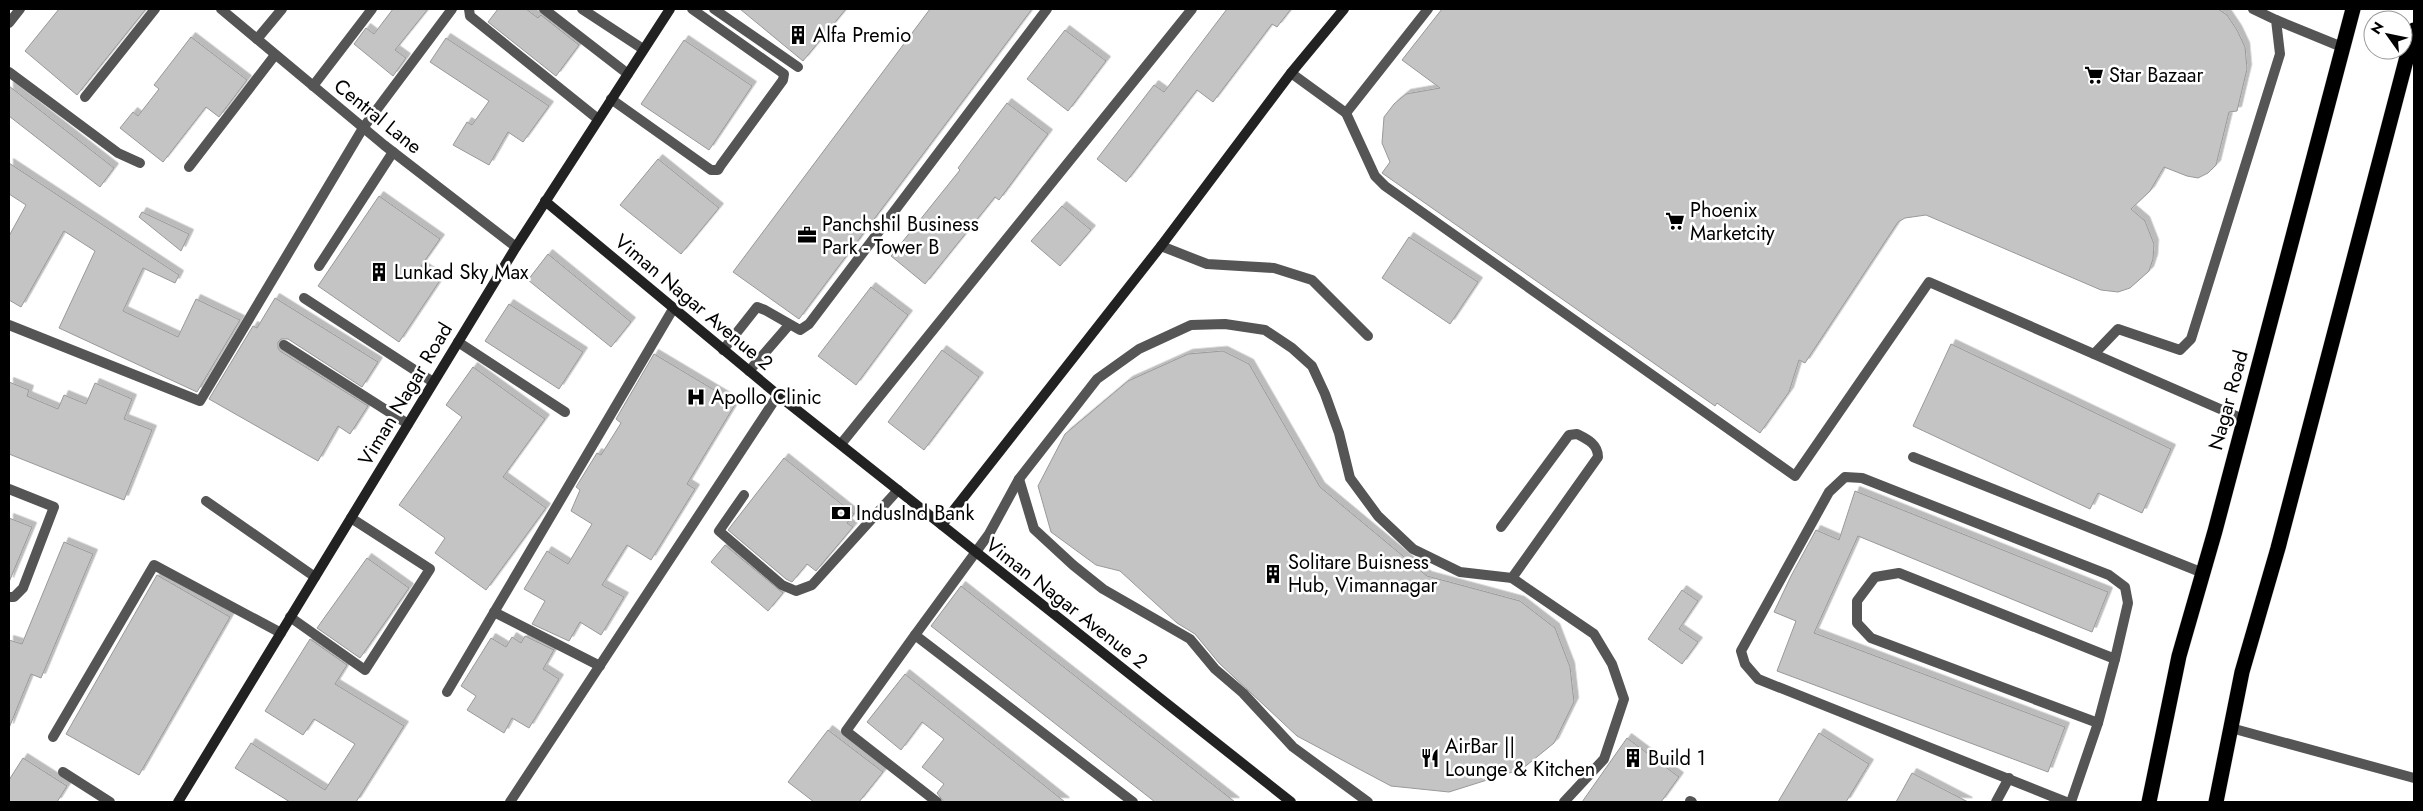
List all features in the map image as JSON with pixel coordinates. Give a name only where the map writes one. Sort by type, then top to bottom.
[{"type":"highway","name":"Nagar Road","points":[[2149,802],[2179,656],[2203,573],[2353,9]]},
{"type":"highway","points":[[2216,802],[2242,672],[2278,548],[2414,30]]},
{"type":"street","points":[[9,23],[20,9]]},
{"type":"street","points":[[85,96],[155,9]]},
{"type":"street","name":"Central Lane","points":[[221,9],[363,128],[516,247]]},
{"type":"street","points":[[257,40],[282,9]]},
{"type":"street","points":[[314,86],[372,9]]},
{"type":"street","points":[[9,325],[200,401],[363,128],[452,9]]},
{"type":"street","points":[[469,9],[470,16],[598,119]]},
{"type":"street","points":[[544,9],[628,74]]},
{"type":"street","points":[[582,9],[643,49]]},
{"type":"street","name":"Viman Nagar Road","points":[[178,802],[516,247],[670,9]]},
{"type":"street","points":[[611,99],[711,170],[718,170],[784,80],[784,74],[692,9]]},
{"type":"street","points":[[714,9],[798,67]]},
{"type":"street","points":[[723,350],[757,308],[765,310],[789,326],[800,330],[809,324],[1047,9]]},
{"type":"street","points":[[841,444],[1192,9]]},
{"type":"street","points":[[942,526],[1161,246],[1291,73],[1344,9]]},
{"type":"street","points":[[1346,112],[1428,9]]},
{"type":"street","points":[[2253,9],[2342,47]]},
{"type":"street","points":[[2094,354],[2118,329],[2180,350],[2191,339],[2280,54],[2276,20]]},
{"type":"street","points":[[189,167],[275,54]]},
{"type":"street","points":[[9,72],[118,153],[140,163]]},
{"type":"street","points":[[1291,73],[1346,112],[1375,176],[1385,186],[1795,476],[1930,282],[2243,419]]},
{"type":"street","points":[[319,266],[393,152]]},
{"type":"street","name":"Viman Nagar Avenue 2","points":[[545,201],[778,395],[1291,802]]},
{"type":"street","points":[[1161,246],[1206,264],[1274,268],[1312,280],[1368,336]]},
{"type":"street","points":[[304,298],[433,382]]},
{"type":"street","points":[[447,692],[673,309]]},
{"type":"street","points":[[937,802],[846,731],[989,534],[1019,478],[1097,379],[1139,349],[1191,325],[1225,324],[1265,330],[1292,348],[1312,366],[1326,394],[1350,478],[1378,516],[1414,549],[1460,572],[1512,578],[1594,634],[1612,664],[1624,699],[1604,759],[1564,802]]},
{"type":"street","points":[[749,371],[789,326]]},
{"type":"street","points":[[458,342],[565,412]]},
{"type":"street","points":[[284,345],[408,424]]},
{"type":"street","points":[[510,802],[778,395]]},
{"type":"street","points":[[1501,527],[1569,435],[1577,434],[1592,443],[1598,451],[1598,457],[1512,578]]},
{"type":"street","points":[[1913,457],[2203,573]]},
{"type":"street","points":[[2066,802],[1758,679],[1745,664],[1741,651],[1829,492],[1845,477],[1862,478],[2109,575],[2125,587],[2128,604],[2115,659],[2098,724],[2071,802]]},
{"type":"street","points":[[1019,478],[1034,529],[1066,559],[1103,589],[1190,639],[1216,669],[1243,693],[1293,747],[1368,802]]},
{"type":"street","points":[[9,489],[54,507],[23,588],[14,596],[9,597]]},
{"type":"street","points":[[744,496],[719,531],[782,584],[796,591],[812,585],[898,490]]},
{"type":"street","points":[[206,501],[315,577]]},
{"type":"street","points":[[290,618],[365,670],[430,569],[350,518]]},
{"type":"street","points":[[53,737],[154,565],[281,633]]},
{"type":"street","points":[[2098,724],[1871,638],[1857,623],[1857,601],[1875,577],[1898,573],[2115,659]]},
{"type":"street","points":[[494,612],[600,666]]},
{"type":"street","points":[[915,635],[1133,802]]},
{"type":"street","points":[[2231,728],[2414,778]]},
{"type":"street","points":[[63,772],[110,802]]},
{"type":"street","points":[[1996,802],[2009,778]]},
{"type":"building","points":[[59,9],[146,9],[77,95],[25,51]]},
{"type":"building","points":[[393,9],[428,9],[395,50],[406,58],[393,76],[354,44],[366,28],[374,34]]},
{"type":"building","points":[[498,9],[526,9],[538,18],[541,15],[579,45],[556,76],[488,22]]},
{"type":"building","name":"Alfa Premio","points":[[740,9],[846,9],[803,61]]},
{"type":"building","points":[[930,9],[1032,9],[799,319],[733,272]]},
{"type":"building","points":[[1227,9],[1291,9],[1277,27],[1272,24],[1213,102],[1197,90],[1126,182],[1097,159],[1154,85],[1164,92]]},
{"type":"building","name":"Phoenix Marketcity","points":[[1442,9],[2218,9],[2227,15],[2237,30],[2245,47],[2247,69],[2237,111],[2229,112],[2216,165],[2208,173],[2198,178],[2164,167],[2150,191],[2131,209],[2145,221],[2154,244],[2153,259],[2149,271],[2130,288],[2118,292],[2101,290],[1926,215],[1905,218],[1898,222],[1805,363],[1799,360],[1789,392],[1760,433],[1717,403],[1715,406],[1382,173],[1390,162],[1382,143],[1384,117],[1394,104],[1406,94],[1440,88],[1402,60]]},
{"type":"building","points":[[1065,30],[1106,61],[1068,111],[1027,79]]},
{"type":"building","points":[[191,37],[247,80],[219,117],[206,107],[163,162],[120,128],[133,112],[138,116],[159,89],[154,85]]},
{"type":"building","points":[[446,38],[549,106],[523,142],[508,132],[489,165],[453,145],[467,122],[472,125],[489,101],[430,62]]},
{"type":"building","points":[[684,40],[752,86],[709,150],[641,104]]},
{"type":"building","points":[[9,86],[114,168],[100,187],[9,116]]},
{"type":"building","points":[[1007,103],[1048,134],[999,200],[995,197],[925,284],[891,256],[960,170],[958,168]]},
{"type":"building","points":[[658,159],[719,208],[681,254],[620,205]]},
{"type":"building","points":[[9,163],[179,275],[175,283],[143,268],[123,311],[178,337],[196,299],[240,320],[197,392],[59,328],[95,251],[64,231],[21,307],[9,300],[9,236],[26,205],[9,194]]},
{"type":"building","name":"Lunkad Sky Max","points":[[379,196],[440,239],[421,266],[441,279],[399,342],[318,286]]},
{"type":"building","points":[[1062,206],[1091,230],[1060,266],[1031,241]]},
{"type":"building","points":[[142,212],[189,234],[181,251],[139,217]]},
{"type":"building","points":[[1409,237],[1478,282],[1450,324],[1382,278]]},
{"type":"building","points":[[548,254],[631,322],[611,347],[528,280]]},
{"type":"building","points":[[871,287],[908,315],[856,385],[818,356]]},
{"type":"building","points":[[275,298],[378,362],[362,387],[288,339],[281,339],[278,342],[280,351],[368,406],[350,434],[338,426],[318,461],[209,399],[253,326],[257,328]]},
{"type":"building","points":[[509,304],[583,352],[559,389],[485,341]]},
{"type":"building","points":[[1951,344],[2171,449],[2142,513],[2098,493],[2090,509],[1913,426]]},
{"type":"building","points":[[942,350],[979,377],[924,450],[888,422]]},
{"type":"building","name":"Solitare Buisness Hub, Vimannagar","points":[[1223,351],[1249,364],[1320,487],[1427,576],[1520,601],[1555,628],[1570,667],[1574,702],[1554,743],[1522,769],[1449,792],[1391,786],[1297,736],[1219,663],[1195,634],[1177,623],[1120,571],[1096,565],[1051,532],[1038,486],[1065,434],[1128,381],[1188,354]]},
{"type":"building","points":[[654,354],[736,403],[687,484],[695,489],[651,560],[627,545],[602,585],[624,597],[601,635],[580,622],[569,641],[532,624],[545,601],[524,589],[547,551],[568,564],[592,524],[571,511],[580,490],[576,487],[597,453],[601,455],[621,423],[616,419]]},
{"type":"building","points":[[473,367],[545,419],[503,477],[546,508],[486,590],[435,553],[445,538],[399,505],[462,417],[446,405]]},
{"type":"building","points":[[9,382],[29,390],[27,396],[58,409],[64,395],[86,404],[95,383],[132,399],[124,419],[152,430],[124,500],[9,454]]},
{"type":"building","points":[[784,458],[854,514],[847,523],[853,527],[816,571],[807,564],[792,582],[728,530]]},
{"type":"building","points":[[1855,491],[2108,592],[2092,632],[1858,536],[1814,633],[2065,727],[2048,772],[1777,671],[1796,621],[1774,612],[1816,530],[1839,540]]},
{"type":"building","points":[[9,518],[32,527],[9,582]]},
{"type":"building","points":[[64,542],[93,554],[41,678],[31,674],[9,728],[9,640],[22,644]]},
{"type":"building","points":[[725,545],[783,593],[768,611],[711,562]]},
{"type":"building","points":[[367,558],[409,588],[360,658],[317,628]]},
{"type":"building","points":[[157,575],[230,617],[139,775],[66,734]]},
{"type":"building","points":[[961,586],[1235,802],[1155,802],[931,626]]},
{"type":"building","points":[[1682,590],[1698,601],[1679,629],[1698,642],[1682,664],[1648,639]]},
{"type":"building","points":[[525,636],[554,650],[543,669],[559,679],[529,728],[512,718],[504,733],[467,710],[476,696],[461,686],[491,638],[506,647],[512,637],[521,643]]},
{"type":"building","points":[[310,639],[347,665],[335,684],[404,726],[356,802],[290,802],[235,768],[251,743],[325,790],[355,744],[314,719],[303,735],[265,711]]},
{"type":"building","points":[[905,674],[1065,802],[944,802],[937,793],[944,784],[922,767],[944,739],[922,722],[901,750],[867,722]]},
{"type":"building","points":[[828,730],[883,772],[859,802],[814,802],[788,782]]},
{"type":"building","points":[[1819,733],[1869,764],[1846,802],[1778,802]]},
{"type":"building","name":"Build 1","points":[[1627,738],[1679,777],[1661,802],[1582,802]]},
{"type":"building","points":[[23,758],[67,786],[57,802],[9,802],[9,780]]},
{"type":"building","points":[[1912,773],[1968,802],[1896,802]]},
{"type":"place","name":"Alfa Premio","points":[[798,35]]},
{"type":"place","name":"Star Bazaar","points":[[2094,75]]},
{"type":"place","name":"Phoenix Marketcity","points":[[1675,221]]},
{"type":"place","name":"Panchshil Business Park - Tower B","points":[[807,235]]},
{"type":"place","name":"Lunkad Sky Max","points":[[379,272]]},
{"type":"place","name":"Apollo Clinic","points":[[696,397]]},
{"type":"place","name":"IndusInd Bank","points":[[841,513]]},
{"type":"place","name":"Solitare Buisness Hub, Vimannagar","points":[[1273,574]]},
{"type":"place","name":"AirBar || Lounge & Kitchen","points":[[1430,758]]},
{"type":"place","name":"Build 1","points":[[1633,758]]}]
